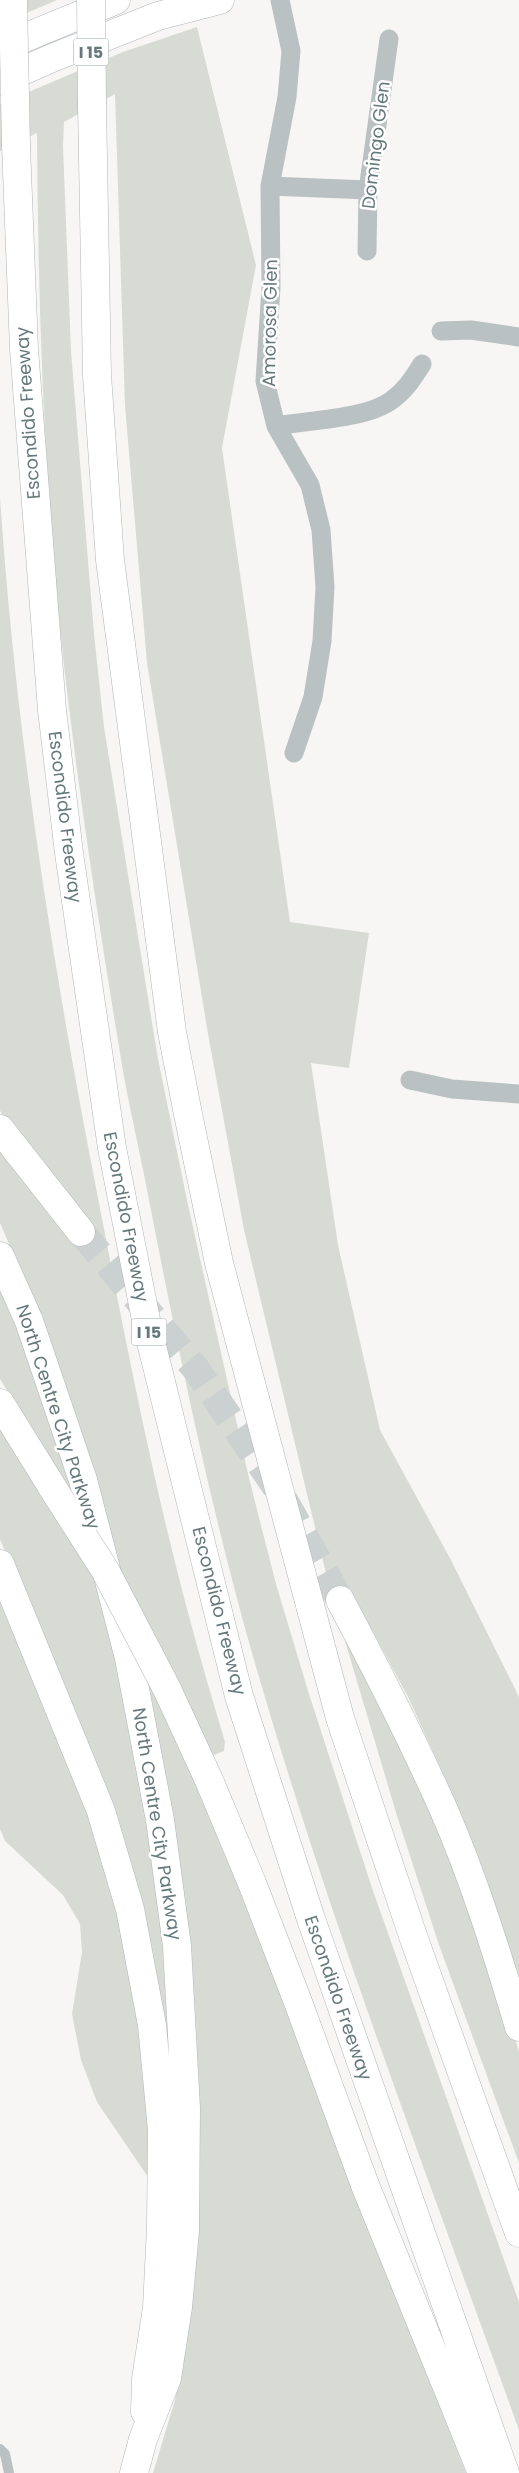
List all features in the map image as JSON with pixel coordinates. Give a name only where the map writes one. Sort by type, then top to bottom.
[{"type":"main road","name":"Escondido Freeway","points":[[13,0],[16,146],[24,349],[52,710],[69,853],[112,1148],[148,1330],[239,1696],[330,1974],[505,2473]]},
{"type":"main road","name":"I 15","points":[[91,0],[97,376],[110,560],[172,1032],[220,1263],[340,1718],[416,1944],[519,2233]]},
{"type":"main road","points":[[0,48],[116,0]]},
{"type":"main road","points":[[0,81],[158,16],[220,0]]},
{"type":"main road","points":[[0,1129],[81,1232]]},
{"type":"main road","name":"North Centre City Parkway","points":[[0,1256],[29,1322],[83,1480],[129,1658],[160,1820],[176,1946],[186,2108],[184,2231],[178,2307],[167,2378],[143,2439],[134,2473]]},
{"type":"main road","points":[[0,1403],[104,1570],[167,1689],[209,1780],[298,2002],[365,2185],[482,2473]]},
{"type":"main road","name":"North Centre City Parkway","points":[[0,1564],[102,1811],[130,1909],[152,2025],[162,2130],[161,2226],[157,2308],[146,2379],[143,2439]]},
{"type":"main road","points":[[340,1600],[396,1709],[443,1809],[479,1898],[519,2027]]},
{"type":"street","name":"Amorosa Glen","points":[[280,0],[291,51],[287,97],[270,186],[271,287],[265,381],[276,426],[310,485],[320,530],[325,587],[322,641],[313,697],[294,753]]},
{"type":"street","name":"Domingo Glen","points":[[367,252],[368,190],[389,39]]},
{"type":"street","points":[[270,186],[368,190]]},
{"type":"street","points":[[441,331],[471,330],[519,337]]},
{"type":"street","points":[[276,426],[364,413],[391,401],[409,385],[422,364]]},
{"type":"street","points":[[410,1080],[452,1088],[519,1094]]},
{"type":"lane","points":[[0,2449],[5,2454],[9,2473]]},
{"type":"shaded area","points":[[15,0],[57,0],[15,18]]},
{"type":"shaded area","points":[[197,27],[256,265],[222,448],[290,922],[369,933],[349,1068],[311,1063],[338,1245],[380,1430],[451,1560],[519,1697],[519,1976],[451,1791],[408,1697],[350,1589],[343,1589],[334,1607],[244,1230],[208,1034],[147,663],[125,406],[115,94],[64,122],[63,146],[71,351],[94,634],[104,727],[158,1059],[187,1200],[249,1478],[276,1584],[309,1694],[372,1888],[519,2302],[519,2430],[348,1956],[285,1764],[240,1610],[198,1437],[127,1093],[99,923],[77,769],[64,666],[51,533],[43,400],[37,133],[0,151],[0,104],[123,52]]},
{"type":"shaded area","points":[[0,497],[7,586],[26,763],[66,1027],[119,1308],[152,1465],[190,1620],[225,1742],[224,1751],[214,1755],[209,1752],[185,1758],[227,1857],[466,2473],[153,2473],[175,2400],[194,2291],[200,2184],[196,2082],[177,1864],[26,1284],[0,1223],[0,1146],[78,1247],[91,1226],[0,1111]]},
{"type":"shaded area","points":[[0,1280],[62,1445],[104,1595],[162,1896],[177,2120],[61,1691],[0,1539],[0,1425],[70,1492],[0,1379]]},
{"type":"shaded area","points":[[0,1580],[85,1795],[117,1912],[142,2037],[148,2104],[150,2180],[97,2102],[81,2060],[72,2014],[82,1952],[80,1924],[63,1895],[5,1841],[0,1829]]},
{"type":"shaded area","points":[[340,1624],[437,1814],[514,2034],[519,2052],[519,2163],[439,1945],[397,1816]]},
{"type":"tunnel","points":[[81,1232],[196,1369],[280,1493],[340,1600]]}]
